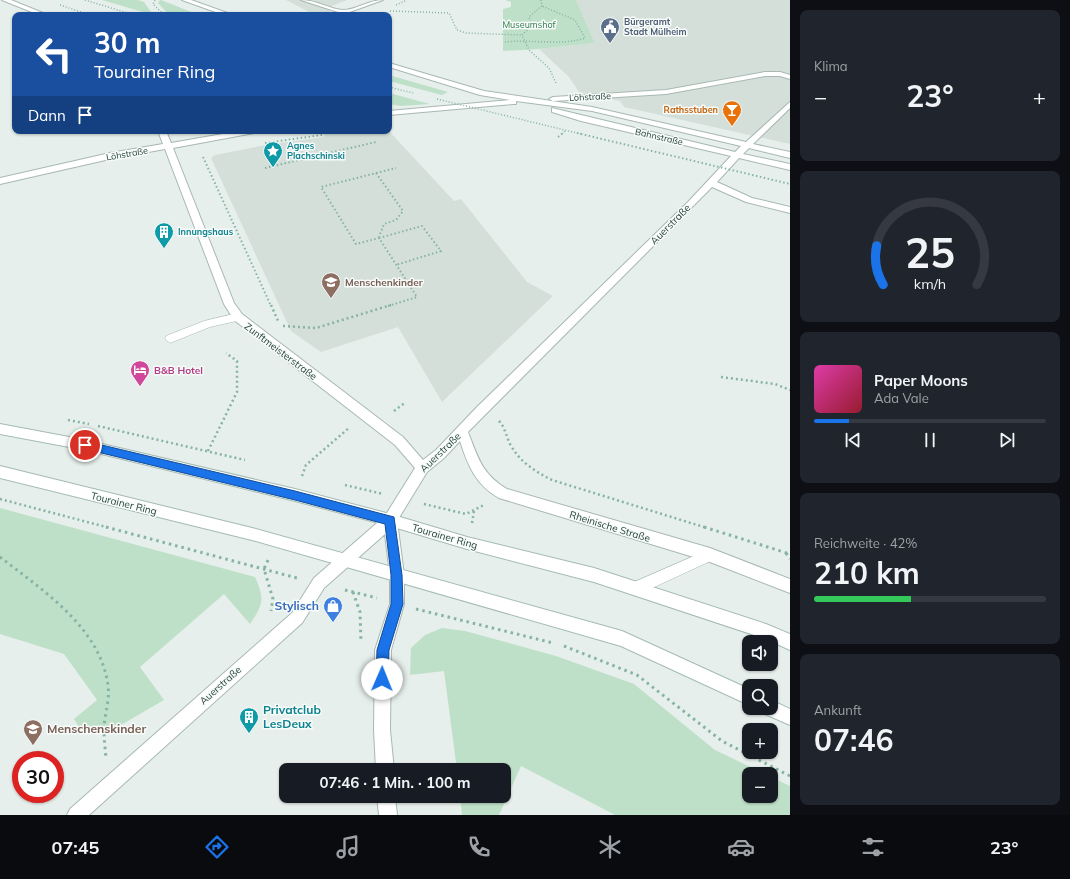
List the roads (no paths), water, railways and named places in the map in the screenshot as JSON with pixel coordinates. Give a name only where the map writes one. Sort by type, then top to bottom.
[{"type":"street","points":[[4,0],[37,12]]},
{"type":"street","points":[[185,0],[221,12]]},
{"type":"street","points":[[304,0],[338,12]]},
{"type":"street","points":[[345,12],[350,0]]},
{"type":"street","points":[[349,12],[380,0]]},
{"type":"street","name":"Bahnstraße","points":[[392,66],[470,89],[529,101],[592,109],[790,155]]},
{"type":"street","name":"Löhstraße","points":[[392,113],[563,98],[666,92],[765,74],[780,74],[790,77]]},
{"type":"street","name":"Bahnstraße","points":[[529,101],[580,118],[790,167]]},
{"type":"street","name":"Auerstraße","points":[[76,815],[297,618],[319,583],[390,520],[422,468],[440,454],[481,410],[790,104]]},
{"type":"street","name":"Zunftmeisterstraße","points":[[163,134],[229,304],[238,317],[365,413],[399,441],[413,455],[422,468]]},
{"type":"street","name":"Löhstraße","points":[[0,181],[110,156],[238,134]]},
{"type":"street","points":[[712,182],[749,200],[790,210]]},
{"type":"street","name":"Tourainer Ring","points":[[0,429],[85,445],[295,495],[390,520],[637,588],[766,632],[790,642]]},
{"type":"street","name":"Rheinische Straße","points":[[462,431],[480,476],[487,484],[499,492],[710,556],[790,586]]},
{"type":"street","name":"Tourainer Ring","points":[[0,472],[276,540],[622,639],[742,694]]},
{"type":"street","points":[[384,763],[382,730],[383,650],[397,604],[397,575],[390,520]]},
{"type":"street","points":[[778,711],[790,717]]},
{"type":"street","points":[[387,803],[388,815]]},
{"type":"lane","points":[[170,338],[208,324],[238,317]]},
{"type":"lane","points":[[637,588],[710,556]]},
{"type":"place","name":"Bürgeramt Stadt Mülheim","points":[[610,44]]},
{"type":"place","name":"Rathsstuben","points":[[732,127]]},
{"type":"place","name":"Agnes Plachschinski","points":[[273,168]]},
{"type":"place","name":"Innungshaus","points":[[164,249]]},
{"type":"place","name":"Menschenkinder","points":[[331,299]]},
{"type":"place","name":"B&B Hotel","points":[[140,387]]},
{"type":"place","name":"Stylisch","points":[[333,623]]},
{"type":"place","name":"Privatclub LesDeux","points":[[249,734]]},
{"type":"place","name":"Menschenskinder","points":[[33,746]]},
{"type":"park label","name":"Museumshof","points":[[529,25]]}]
